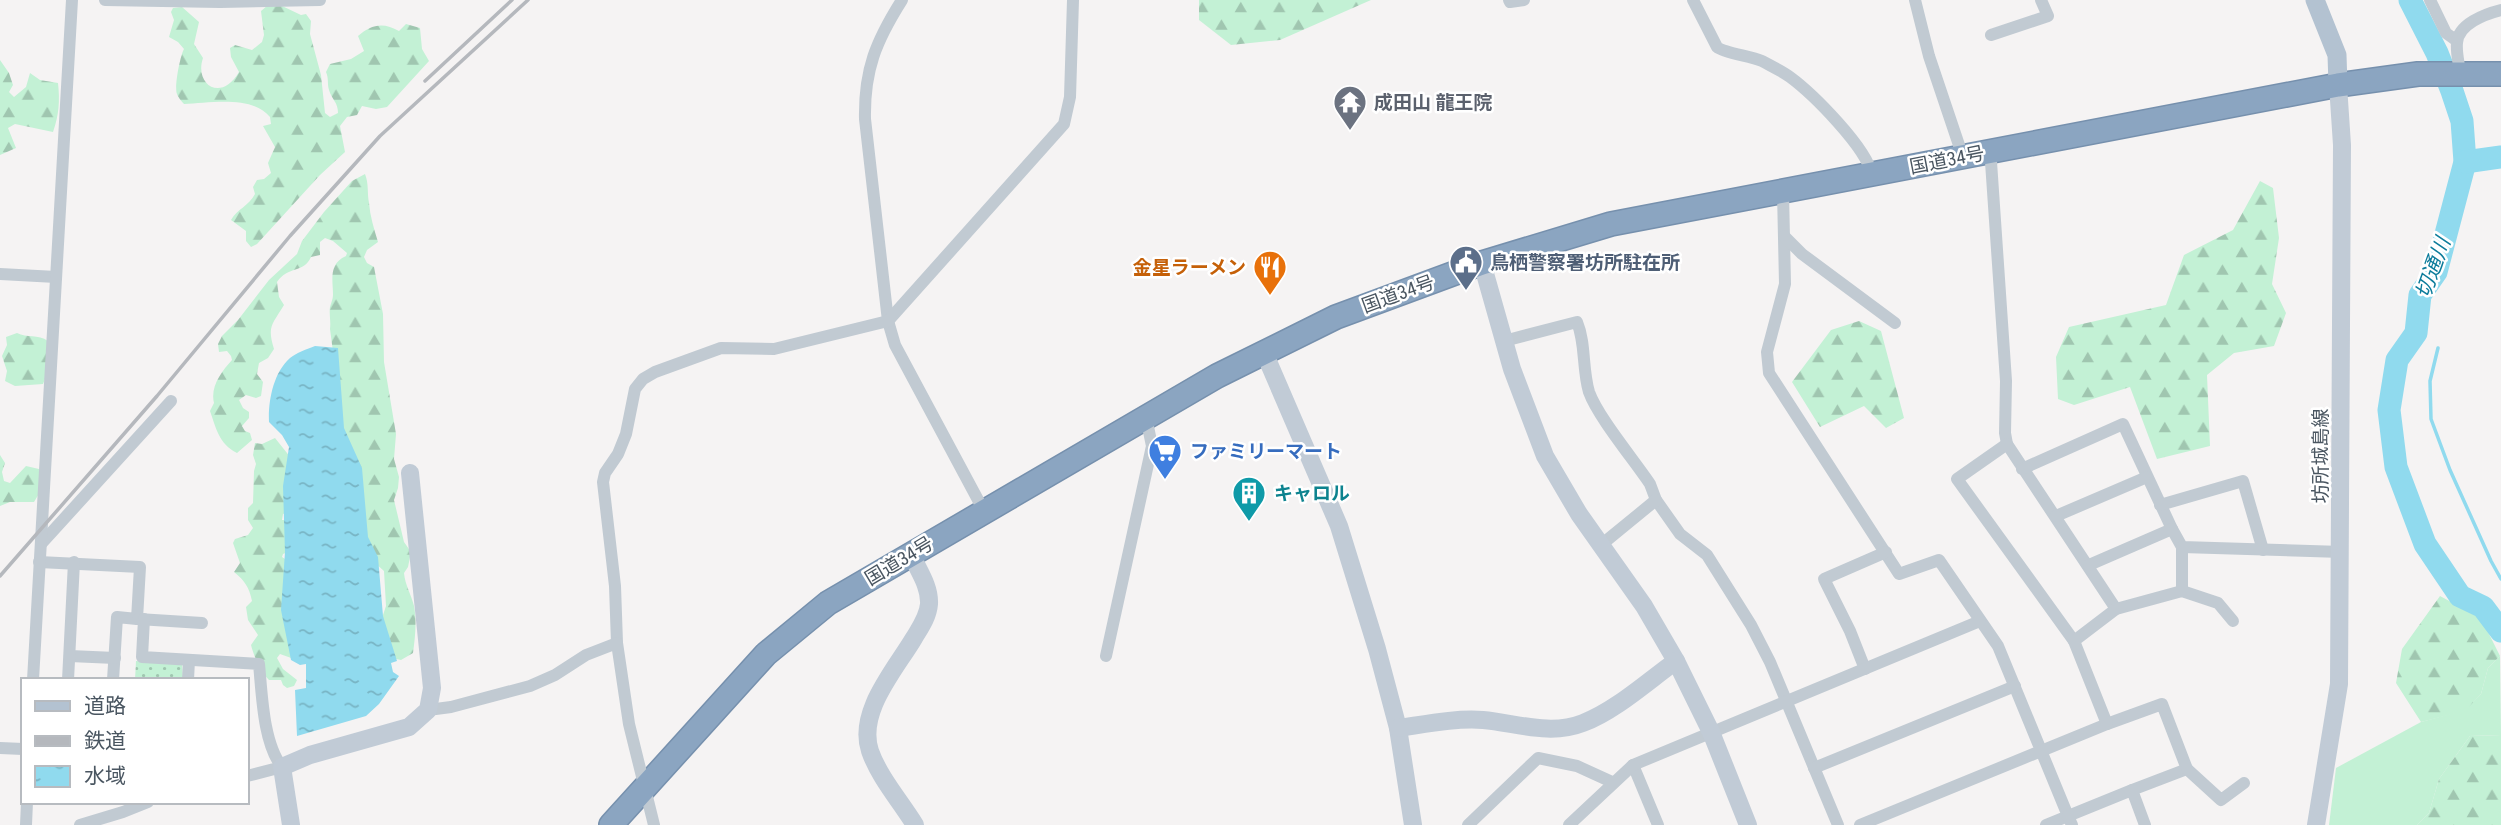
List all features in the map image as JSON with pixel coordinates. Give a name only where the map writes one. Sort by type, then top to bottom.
[{"type":"highway","name":"国道34号","points":[[611,825],[766,654],[828,603],[1146,417],[1264,352],[1336,317],[1482,262],[1611,225],[2338,85],[2418,74],[2501,74]]},
{"type":"main road","points":[[2315,0],[2337,55],[2338,85]]},
{"type":"street","points":[[33,678],[72,0]]},
{"type":"street","points":[[104,0],[320,0]]},
{"type":"street","points":[[902,0],[881,32],[870,65],[865,92],[865,119],[888,321],[895,345],[984,511]]},
{"type":"street","points":[[654,825],[629,724],[617,643],[615,586],[603,482],[626,434],[635,389],[642,379],[655,372],[721,348],[774,349],[888,321],[1063,124],[1070,97],[1073,0]]},
{"type":"street","points":[[1509,0],[1524,0]]},
{"type":"street","points":[[1693,0],[1721,51],[1745,54],[1788,76],[1806,90],[1847,134],[1870,164],[1872,175]]},
{"type":"street","points":[[1916,0],[1929,57],[1963,157]]},
{"type":"street","points":[[1991,35],[2048,16],[2041,0]]},
{"type":"street","points":[[2430,0],[2446,33],[2457,41]]},
{"type":"street","points":[[2460,73],[2457,41],[2462,30],[2484,14],[2501,10]]},
{"type":"street","name":"坊所城島線","points":[[2316,825],[2339,684],[2342,552],[2342,145],[2338,85]]},
{"type":"street","points":[[1988,152],[1991,162],[2006,381],[2007,444],[2116,609]]},
{"type":"street","points":[[1783,191],[1785,284],[1767,352],[1769,373],[1899,574],[1939,560],[1998,646],[2070,821]]},
{"type":"street","points":[[1784,236],[1801,254],[1895,323]]},
{"type":"street","points":[[1482,262],[1512,369],[1545,456],[1579,514],[1644,606],[1676,661],[1711,732],[1748,825]]},
{"type":"street","points":[[0,274],[56,277]]},
{"type":"street","points":[[1504,341],[1577,322],[1583,337],[1584,373],[1591,396],[1680,534],[1707,555],[1725,581],[1770,662],[1838,825]]},
{"type":"street","points":[[1264,352],[1339,526],[1398,728],[1413,825]]},
{"type":"street","points":[[41,544],[171,401]]},
{"type":"street","points":[[1106,656],[1152,446],[1146,417]]},
{"type":"street","points":[[2022,468],[2123,424],[2182,547],[2182,591]]},
{"type":"street","points":[[2007,444],[1957,479],[2074,641],[2107,724]]},
{"type":"street","points":[[410,473],[432,688],[428,710]]},
{"type":"street","points":[[2056,516],[2147,477]]},
{"type":"street","points":[[2161,505],[2243,481],[2263,550]]},
{"type":"street","points":[[1601,545],[1656,500]]},
{"type":"street","points":[[2089,565],[2172,529]]},
{"type":"street","points":[[2182,547],[2342,552]]},
{"type":"street","points":[[1865,668],[1824,579],[1886,552]]},
{"type":"street","points":[[911,554],[928,593],[927,615],[874,704],[868,736],[870,751],[881,772],[915,825]]},
{"type":"street","points":[[39,562],[140,567],[142,657],[259,664],[265,718],[274,757],[282,766],[290,825]]},
{"type":"street","points":[[68,678],[74,562]]},
{"type":"street","points":[[2074,641],[2116,609],[2182,591],[2218,603],[2233,621]]},
{"type":"street","points":[[113,678],[117,617],[202,623]]},
{"type":"street","points":[[1569,825],[1633,765],[1980,621]]},
{"type":"street","points":[[248,776],[409,727],[428,710],[530,686],[555,675],[586,655],[617,643]]},
{"type":"street","points":[[70,656],[114,659]]},
{"type":"street","points":[[188,678],[189,660]]},
{"type":"street","points":[[1398,728],[1449,721],[1482,720],[1529,728],[1558,729],[1583,724],[1676,661]]},
{"type":"street","points":[[1814,768],[2015,686]]},
{"type":"street","points":[[1860,825],[2162,704],[2187,769],[2221,800],[2244,783]]},
{"type":"street","points":[[0,748],[21,749]]},
{"type":"street","points":[[1468,825],[1538,758],[1577,766],[1612,782]]},
{"type":"street","points":[[1633,765],[1658,825]]},
{"type":"street","points":[[2046,825],[2070,821],[2132,790],[2187,769]]},
{"type":"street","points":[[2132,790],[2145,825]]},
{"type":"street","points":[[26,825],[27,804]]},
{"type":"street","points":[[80,825],[143,804]]},
{"type":"green space","points":[[1199,0],[1371,0],[1280,40],[1231,45],[1199,20]]},
{"type":"green space","points":[[280,5],[301,15],[306,14],[311,21],[310,34],[321,75],[325,113],[330,117],[338,113],[338,109],[329,90],[326,72],[330,64],[351,59],[364,51],[358,36],[368,29],[383,25],[399,31],[406,24],[420,28],[422,49],[429,61],[387,107],[376,109],[362,106],[357,115],[347,117],[340,126],[345,152],[320,175],[257,244],[251,247],[246,241],[246,231],[231,220],[255,194],[253,187],[257,180],[264,179],[271,173],[268,163],[275,147],[263,126],[271,124],[270,117],[262,110],[242,103],[183,103],[177,94],[176,85],[184,49],[169,37],[174,20],[171,12],[173,8],[182,7],[199,22],[194,44],[203,58],[202,76],[211,86],[217,88],[225,87],[239,72],[231,57],[230,48],[235,45],[252,50],[262,42],[264,35],[261,11],[267,6]]},
{"type":"green space","points":[[0,60],[9,73],[13,85],[9,92],[14,97],[26,87],[30,73],[40,80],[58,83],[59,96],[53,132],[15,124],[8,128],[16,148],[0,155]]},
{"type":"green space","points":[[365,174],[370,213],[378,242],[367,250],[364,257],[367,263],[374,267],[383,314],[384,362],[396,434],[394,459],[399,477],[394,500],[404,542],[411,552],[404,573],[414,606],[415,635],[413,653],[401,660],[391,658],[381,621],[386,606],[384,571],[374,562],[349,473],[330,329],[334,268],[347,253],[333,241],[325,238],[320,242],[320,255],[311,257],[304,265],[277,282],[279,297],[284,305],[272,326],[274,349],[268,358],[259,363],[257,374],[263,382],[261,396],[256,398],[246,395],[239,400],[249,412],[249,418],[242,426],[250,433],[252,440],[237,453],[231,449],[219,435],[210,411],[214,403],[217,380],[232,360],[227,351],[219,352],[218,344],[222,336],[269,280],[297,254],[302,241],[324,212],[352,181]]},
{"type":"green space","points":[[2260,181],[2273,188],[2279,238],[2272,284],[2286,313],[2274,346],[2234,353],[2207,375],[2210,446],[2157,459],[2130,387],[2074,405],[2058,399],[2056,357],[2069,327],[2166,305],[2184,255],[2233,230]]},
{"type":"green space","points":[[1859,321],[1881,331],[1904,418],[1886,428],[1864,406],[1820,427],[1792,382],[1831,330]]},
{"type":"green space","points":[[17,333],[48,341],[43,384],[15,386],[5,381],[7,371],[2,356],[7,345],[6,337]]},
{"type":"green space","points":[[275,438],[291,458],[289,512],[283,514],[282,520],[290,520],[288,552],[282,557],[288,561],[294,659],[280,654],[277,658],[283,669],[297,680],[294,686],[287,688],[281,680],[269,680],[256,659],[251,645],[258,635],[248,620],[246,607],[252,601],[251,596],[246,585],[234,572],[240,563],[233,543],[235,539],[248,535],[253,528],[248,520],[248,508],[253,503],[255,443],[262,444]]},
{"type":"green space","points":[[0,455],[5,463],[2,472],[4,481],[10,483],[26,466],[39,469],[40,492],[34,502],[10,502],[0,506]]},
{"type":"green space","points":[[2440,596],[2481,618],[2500,656],[2488,668],[2481,694],[2465,711],[2421,722],[2396,683],[2402,649]]},
{"type":"green space","points":[[2500,656],[2501,735],[2470,736],[2439,779],[2429,813],[2417,825],[2329,825],[2336,768],[2421,722],[2465,710],[2481,694],[2488,668]]},
{"type":"green space","points":[[136,661],[182,663],[183,678],[135,678]]},
{"type":"green space","points":[[2501,735],[2501,825],[2417,825],[2429,813],[2439,779],[2470,736]]},
{"type":"water","points":[[315,346],[338,348],[344,428],[362,468],[368,537],[378,557],[383,616],[397,661],[391,663],[393,672],[399,676],[379,704],[366,716],[297,736],[295,690],[306,688],[306,664],[300,665],[291,660],[281,610],[285,552],[283,486],[289,447],[269,422],[269,414],[273,388],[284,364],[295,354]]},
{"type":"waterway","name":"切通川","points":[[2410,0],[2437,53],[2452,91],[2462,121],[2465,162],[2436,272],[2420,295],[2416,333],[2397,360],[2389,410],[2396,467],[2425,544],[2460,596],[2483,607],[2501,631]]},
{"type":"waterway","points":[[2465,162],[2501,157]]},
{"type":"waterway","points":[[2438,348],[2430,381],[2431,419],[2450,470],[2501,579]]},
{"type":"railway","points":[[425,81],[512,0]]},
{"type":"railway","points":[[0,576],[157,396],[290,236],[380,136],[528,0]]},
{"type":"place","name":"成田山 龍王院","points":[[1350,132]]},
{"type":"place","name":"鳥栖警察署坊所駐在所","points":[[1466,292]]},
{"type":"place","name":"金星ラーメン","points":[[1270,297]]},
{"type":"place","name":"ファミリーマート","points":[[1165,481]]},
{"type":"place","name":"キャロル","points":[[1249,523]]}]
